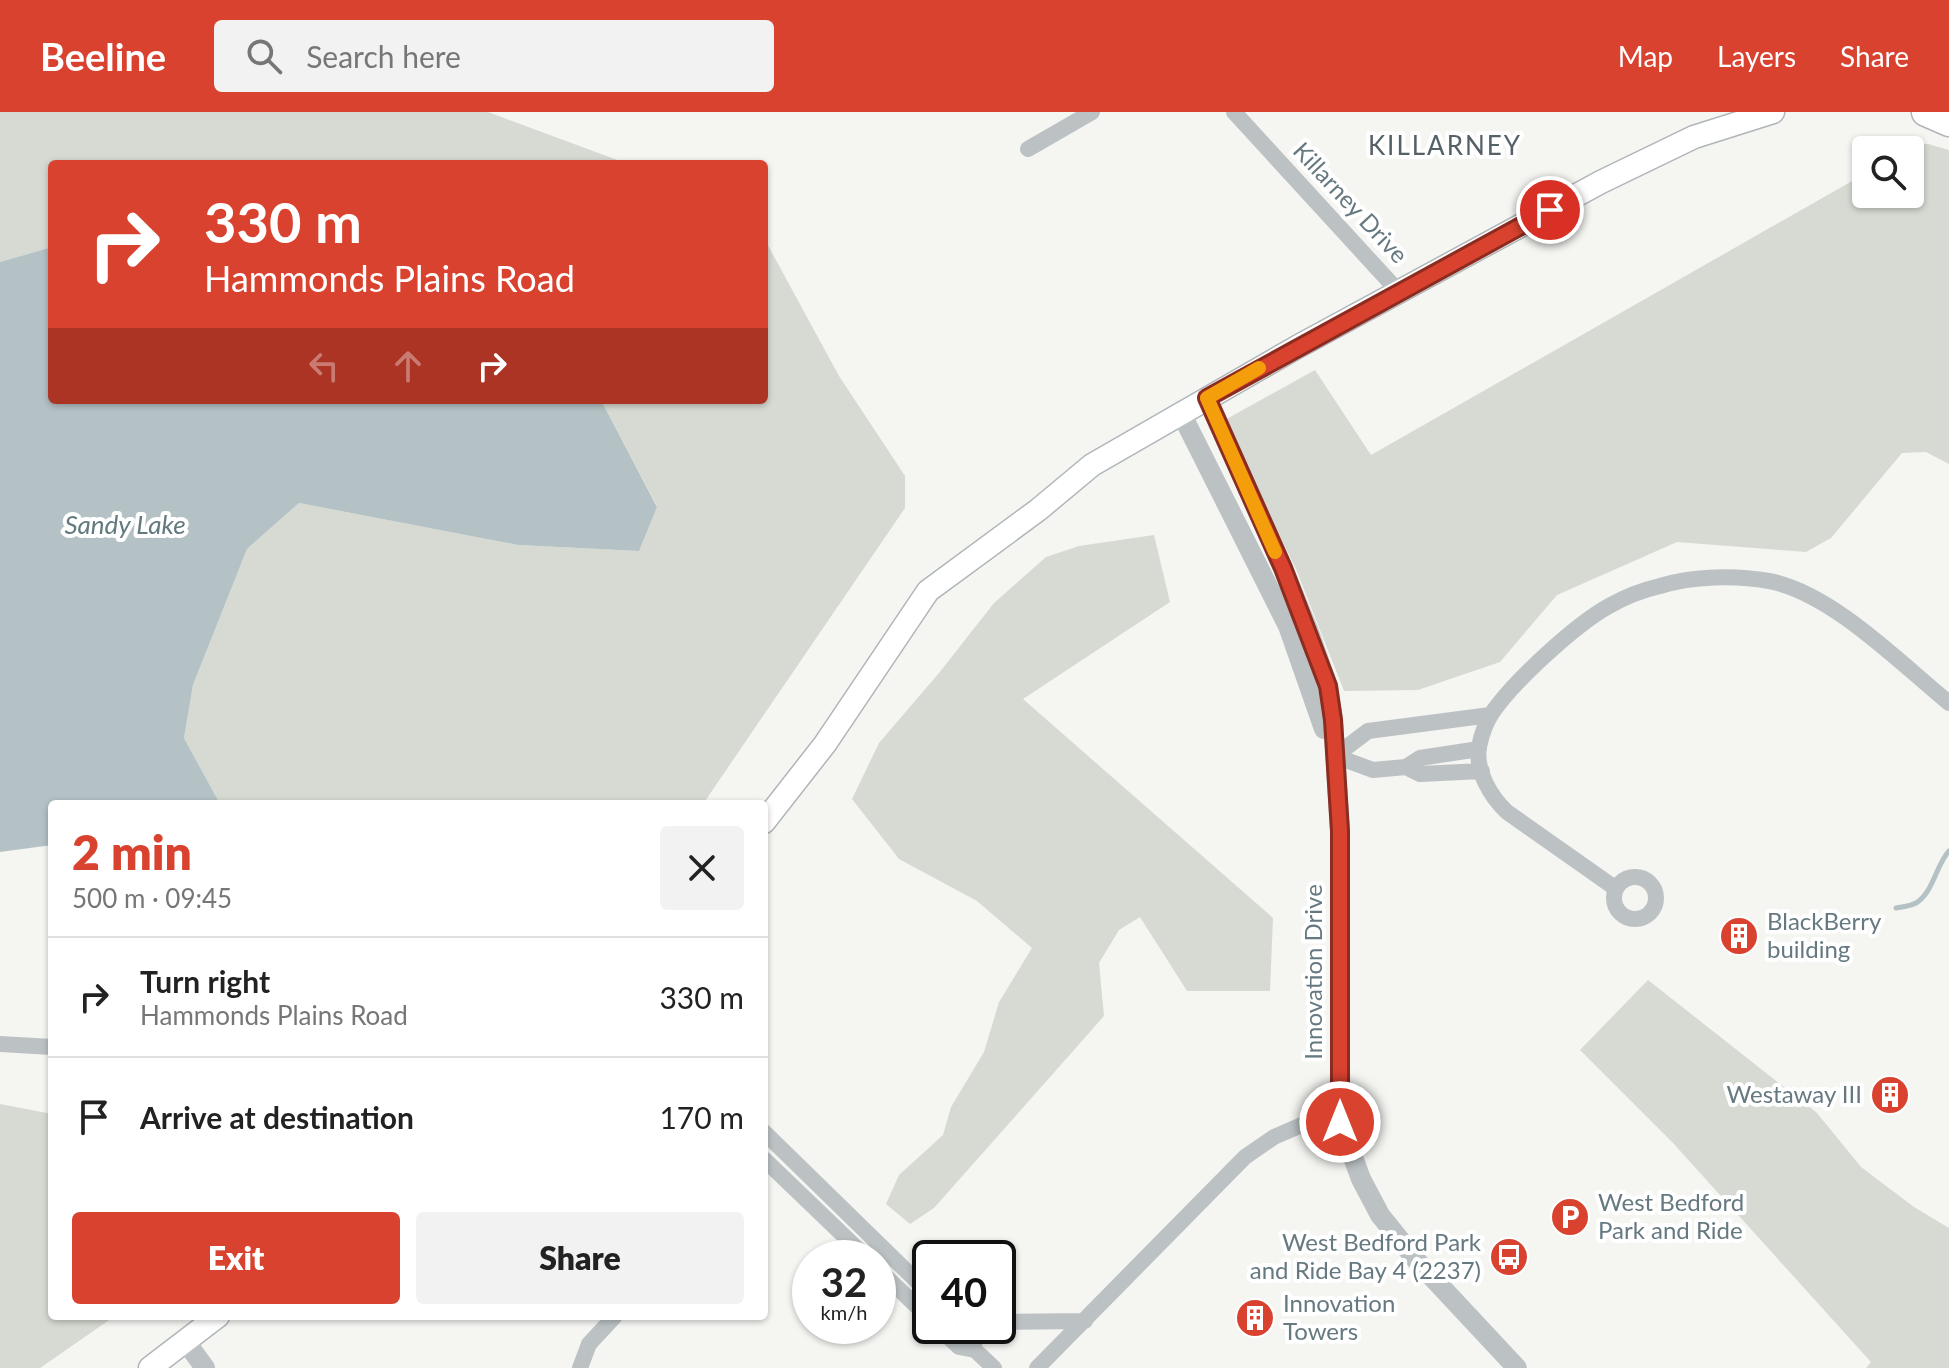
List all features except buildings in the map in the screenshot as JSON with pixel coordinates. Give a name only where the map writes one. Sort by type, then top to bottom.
[{"type":"highway","points":[[1926,112],[1949,122]]},
{"type":"main road","points":[[768,817],[825,744],[928,591],[1038,510],[1092,465],[1398,291],[1601,182],[1694,137],[1773,112]]},
{"type":"main road","points":[[1936,112],[1949,114]]},
{"type":"main road","points":[[150,1368],[213,1320]]},
{"type":"street","points":[[1028,149],[1092,112]]},
{"type":"street","name":"Killarney Drive","points":[[1234,112],[1398,291]]},
{"type":"street","name":"Innovation Drive","points":[[1207,398],[1309,632],[1328,686],[1340,845],[1340,1122],[1361,1179],[1380,1215],[1428,1273],[1517,1368]]},
{"type":"street","name":"Innovation Drive","points":[[1181,413],[1288,626],[1335,756]]},
{"type":"street","points":[[1615,888],[1507,812],[1491,797],[1482,771],[1479,749],[1490,715],[1565,637],[1609,606],[1660,585],[1716,577],[1770,581],[1816,598],[1858,628],[1949,703]]},
{"type":"street","points":[[1335,756],[1368,731],[1490,715]]},
{"type":"street","points":[[1335,756],[1373,770],[1406,767],[1420,758],[1479,749]]},
{"type":"street","points":[[1406,767],[1420,774],[1482,771]]},
{"type":"street","points":[[0,1044],[48,1047]]},
{"type":"street","points":[[1037,1368],[1245,1157],[1274,1137],[1304,1124],[1340,1122]]},
{"type":"street","points":[[768,1136],[912,1276]]},
{"type":"street","points":[[768,1156],[779,1146]]},
{"type":"street","points":[[768,1164],[848,1240]]},
{"type":"street","points":[[896,1286],[912,1302]]},
{"type":"street","points":[[580,1368],[589,1344],[611,1320]]},
{"type":"street","points":[[1016,1322],[1085,1321]]},
{"type":"street","points":[[186,1342],[205,1368]]},
{"type":"street","points":[[956,1344],[975,1350],[994,1368]]},
{"type":"street","points":[[974,1344],[975,1350]]},
{"type":"shaded area","points":[[0,112],[488,112],[617,160],[48,160],[48,248],[0,262]]},
{"type":"shaded area","points":[[1924,144],[1949,150],[1949,464],[1926,452],[1902,453],[1831,538],[1806,552],[1677,542],[1557,595],[1500,662],[1418,690],[1344,691],[1296,569],[1223,421],[1315,370],[1371,455],[1852,181],[1852,208],[1924,208]]},
{"type":"shaded area","points":[[768,245],[839,376],[905,476],[905,508],[706,800],[218,800],[184,738],[193,685],[247,549],[299,503],[518,545],[639,551],[657,506],[603,404],[768,404]]},
{"type":"shaded area","points":[[1154,535],[1170,602],[1023,699],[1273,918],[1270,991],[1187,991],[1140,917],[1119,930],[1099,963],[1104,1016],[934,1208],[910,1224],[886,1204],[899,1175],[943,1135],[951,1107],[984,1052],[999,1002],[1032,948],[977,901],[899,859],[852,799],[879,743],[994,603],[1046,557],[1079,546]]},
{"type":"shaded area","points":[[1648,980],[1817,1113],[1861,1167],[1914,1207],[1949,1228],[1949,1368],[1866,1368],[1871,1362],[1673,1143],[1580,1050]]},
{"type":"shaded area","points":[[0,1104],[48,1113],[48,1320],[109,1320],[40,1368],[0,1368]]},
{"type":"water","name":"Sandy Lake","points":[[48,248],[48,404],[603,404],[657,507],[639,551],[518,545],[299,503],[247,549],[193,685],[184,738],[218,800],[48,800],[48,846],[0,852],[0,262]]},
{"type":"waterway","points":[[1896,908],[1912,905],[1922,898],[1949,851]]},
{"type":"slow traffic","points":[[1259,368],[1207,398],[1275,552]]},
{"type":"place","name":"BlackBerry building","points":[[1739,936]]},
{"type":"place","name":"Westaway III","points":[[1890,1095]]},
{"type":"place","name":"West Bedford Park and Ride","points":[[1570,1217]]},
{"type":"place","name":"West Bedford Park and Ride Bay 4 (2237)","points":[[1509,1257]]},
{"type":"place","name":"Innovation Towers","points":[[1255,1318]]},
{"type":"district","name":"KILLARNEY","points":[[1445,146]]},
{"type":"route","points":[[1340,1122],[1340,831],[1328,686],[1283,568],[1207,398],[1550,210]]}]
